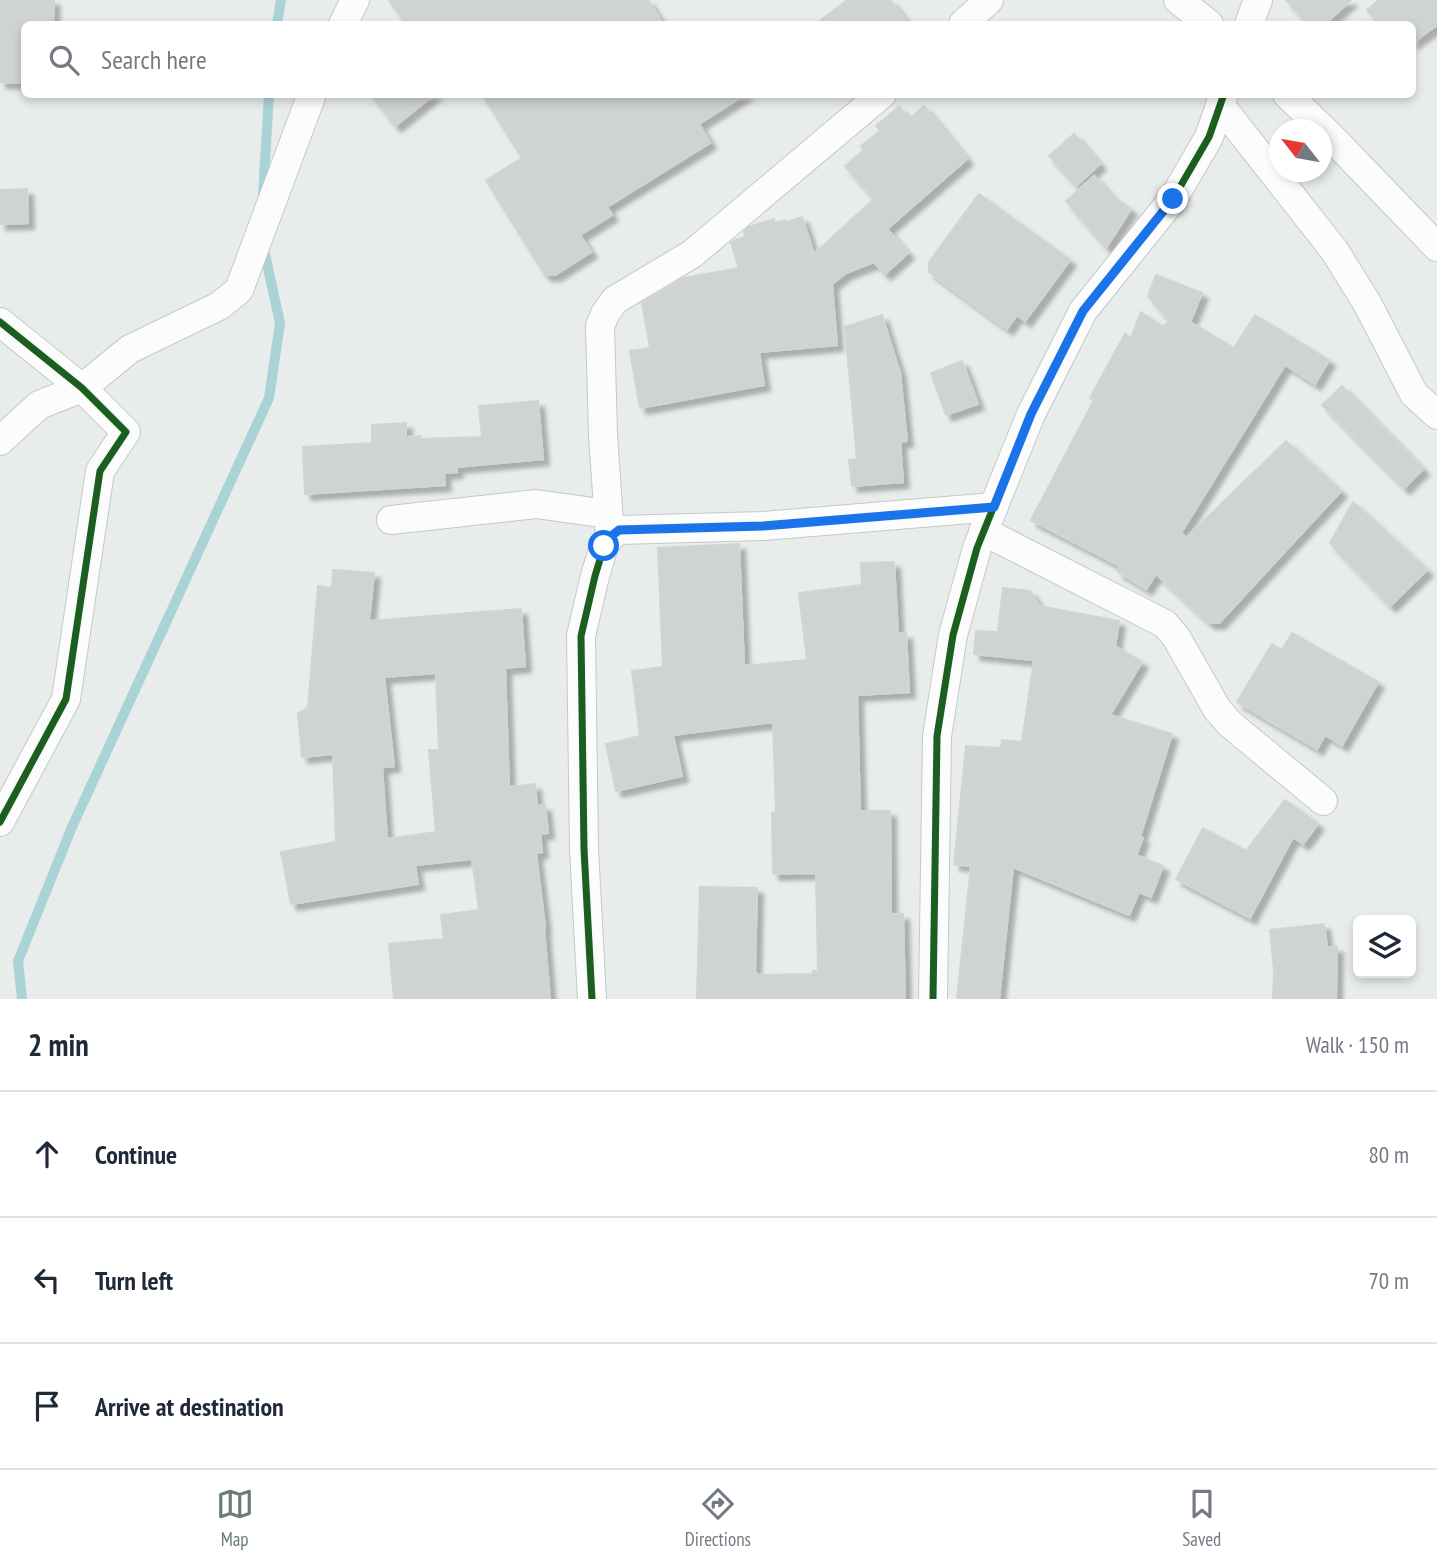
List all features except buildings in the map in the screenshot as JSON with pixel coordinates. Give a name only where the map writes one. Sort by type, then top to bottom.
[{"type":"street","points":[[344,21],[355,0]]},
{"type":"street","points":[[965,21],[989,0]]},
{"type":"street","points":[[1178,0],[1205,21]]},
{"type":"street","points":[[1250,21],[1258,0]]},
{"type":"street","points":[[0,441],[39,405],[82,388],[130,349],[219,306],[239,290],[311,98]]},
{"type":"street","points":[[592,999],[584,849],[581,636],[609,526],[600,326],[615,300],[692,254],[878,98]]},
{"type":"street","points":[[1291,98],[1437,247]]},
{"type":"street","points":[[1222,100],[1334,250],[1367,303],[1414,394],[1437,415]]},
{"type":"street","points":[[933,999],[937,736],[953,635],[977,548],[1031,414],[1083,311],[1173,199],[1209,137],[1222,100]]},
{"type":"street","points":[[0,322],[82,388],[126,432],[100,471],[66,699],[0,822]]},
{"type":"street","points":[[391,520],[536,504],[619,530],[989,519],[1165,624],[1217,709],[1230,724],[1323,801]]},
{"type":"waterway","points":[[278,21],[281,0]]},
{"type":"waterway","points":[[263,195],[269,98]]},
{"type":"waterway","points":[[22,999],[18,961],[72,827],[269,398],[280,323],[263,245]]},
{"type":"cycle path","points":[[933,999],[937,736],[953,635],[977,548],[1031,414],[1083,311],[1173,199],[1209,137],[1223,98]]},
{"type":"cycle path","points":[[0,322],[82,388],[126,432],[100,471],[66,699],[0,822]]},
{"type":"cycle path","points":[[592,999],[584,849],[581,636],[595,576],[604,546],[610,537],[619,530],[763,526],[994,507]]},
{"type":"route","points":[[604,546],[619,530],[763,526],[994,507],[1031,414],[1083,311],[1173,199]]}]
